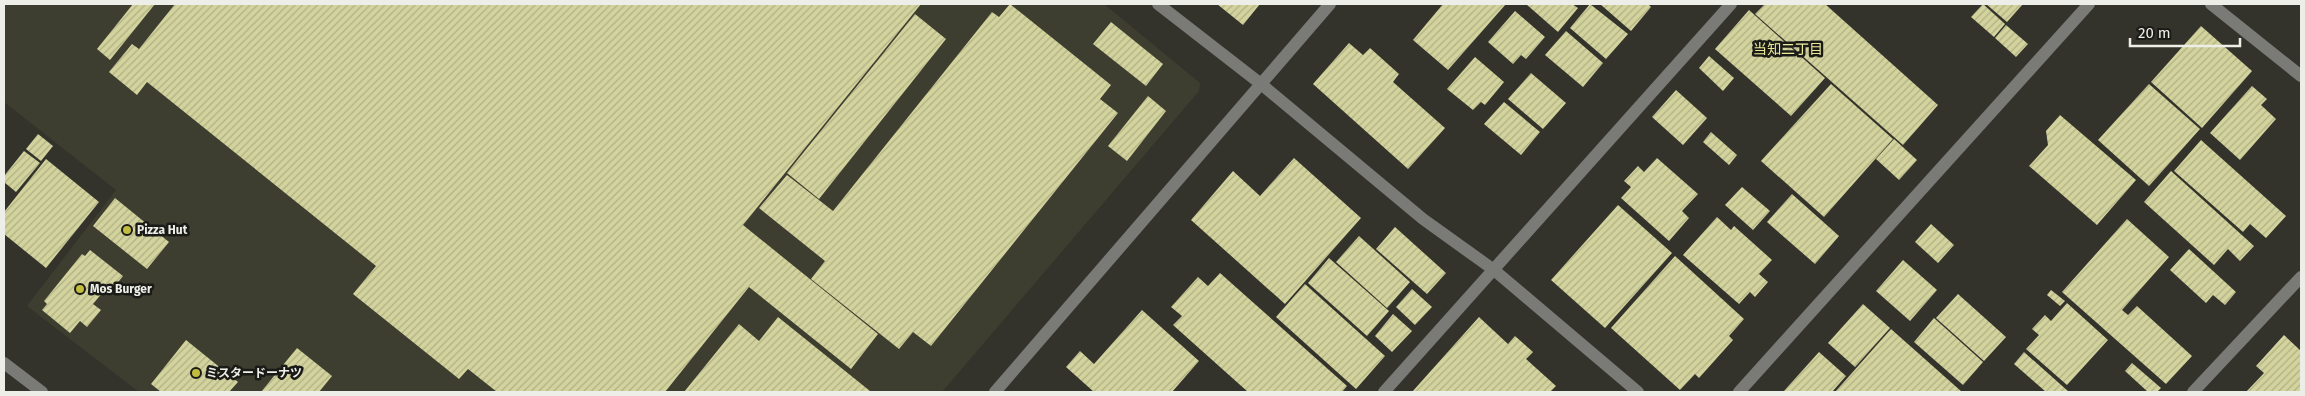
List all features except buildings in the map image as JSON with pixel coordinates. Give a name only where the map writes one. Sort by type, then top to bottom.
[{"type":"street","points":[[1158,4],[1261,84],[1423,219],[1494,270],[1638,392]]},
{"type":"street","points":[[996,392],[1122,248],[1330,4]]},
{"type":"street","points":[[1384,392],[1731,4]]},
{"type":"street","points":[[1739,392],[2089,4]]},
{"type":"street","points":[[2211,4],[2301,76]]},
{"type":"street","points":[[2193,392],[2301,277]]},
{"type":"street","points":[[4,363],[42,392]]},
{"type":"shaded area","points":[[4,4],[1104,4],[1200,83],[1199,91],[942,392],[139,392],[27,306],[116,190],[4,102]]},
{"type":"place","name":"Pizza Hut","points":[[127,230]]},
{"type":"place","name":"Mos Burger","points":[[80,289]]},
{"type":"place","name":"ミスタードーナツ","points":[[196,373]]},
{"type":"district","name":"当知二丁目","points":[[1788,49]]}]
